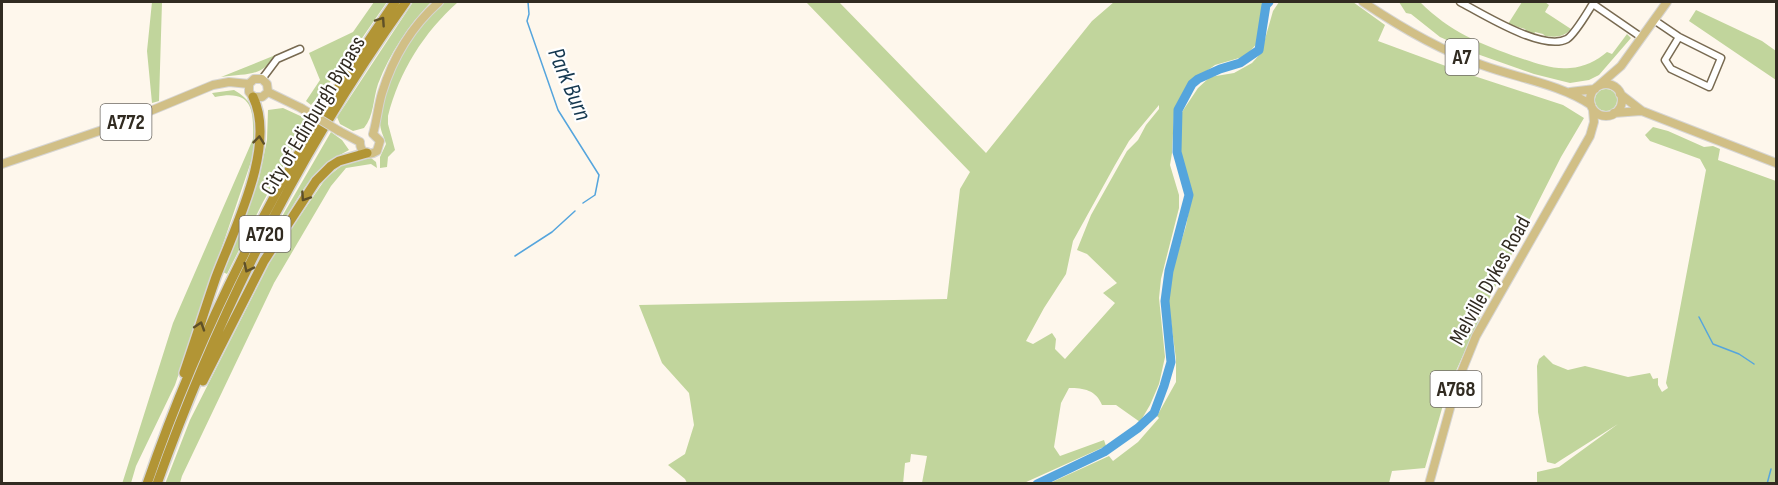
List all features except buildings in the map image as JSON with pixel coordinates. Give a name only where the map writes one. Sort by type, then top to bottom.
[{"type":"highway","name":"City of Edinburgh Bypass","points":[[147,483],[199,352],[249,244],[324,110],[395,2]]},
{"type":"highway","name":"City of Edinburgh Bypass","points":[[157,483],[220,328],[279,208],[338,104],[406,2]]},
{"type":"highway","points":[[154,461],[254,171],[260,132],[260,115],[253,97]]},
{"type":"highway","points":[[166,457],[246,296],[286,225],[323,173],[339,161],[367,153]]},
{"type":"main road","points":[[373,134],[382,94],[394,60],[412,31],[439,2]]},
{"type":"main road","name":"A7","points":[[1364,2],[1440,48],[1480,65],[1568,92],[1592,107]]},
{"type":"main road","points":[[1642,111],[1625,111],[1612,115],[1598,114],[1592,107],[1590,96],[1621,66],[1666,2]]},
{"type":"main road","points":[[1612,115],[1621,105],[1617,79],[1621,66]]},
{"type":"main road","name":"A772","points":[[2,164],[114,126],[213,86],[229,82],[249,84],[254,79],[262,79]]},
{"type":"main road","points":[[262,79],[267,84],[268,92]]},
{"type":"main road","points":[[249,84],[249,92],[253,97],[262,98],[268,92]]},
{"type":"main road","points":[[1597,88],[1611,86],[1642,111],[1776,163]]},
{"type":"main road","name":"A7","points":[[1568,92],[1597,88]]},
{"type":"main road","points":[[268,92],[360,142],[361,147],[367,153],[374,153],[379,148],[379,138],[373,134],[367,134],[360,142]]},
{"type":"main road","name":"Melville Dykes Road","points":[[1429,483],[1457,383],[1473,343],[1485,317],[1590,135],[1594,122],[1592,107]]},
{"type":"main road","name":"Melville Dykes Road","points":[[1590,135],[1612,115]]},
{"type":"street","points":[[1460,2],[1504,27],[1533,37],[1555,41],[1571,35],[1593,3],[1641,37]]},
{"type":"street","points":[[1654,20],[1679,37],[1721,58],[1709,87],[1671,69],[1665,60],[1679,37]]},
{"type":"street","points":[[262,79],[278,59],[300,49]]},
{"type":"green space","points":[[152,2],[162,2],[159,101],[152,103],[147,51]]},
{"type":"green space","points":[[374,2],[387,2],[340,70],[311,105],[306,101],[320,80],[309,53],[353,32]]},
{"type":"green space","points":[[413,2],[431,2],[407,30],[388,61],[378,84],[372,113],[364,128],[353,131],[340,124],[337,117]]},
{"type":"green space","points":[[443,2],[458,2],[434,26],[406,69],[388,116],[395,150],[388,157],[387,167],[380,168],[380,157],[386,144],[381,131],[381,105],[392,72],[420,27]]},
{"type":"green space","points":[[806,2],[839,2],[986,153],[1092,21],[1114,2],[1266,2],[1259,41],[1246,56],[1215,65],[1190,83],[1174,113],[1170,165],[1179,195],[1179,208],[1161,279],[1159,298],[1165,357],[1159,384],[1140,422],[1116,405],[1102,405],[1089,391],[1069,388],[1061,403],[1054,447],[1060,456],[1104,440],[1106,446],[1024,483],[922,483],[927,456],[911,454],[910,462],[905,463],[903,484],[687,483],[668,465],[685,454],[694,425],[689,393],[662,363],[639,305],[947,299],[960,189],[970,172]],"holes":[[[1159,105],[1159,109],[1138,140],[1127,151],[1091,215],[1077,250],[1087,254],[1117,283],[1103,293],[1115,303],[1065,359],[1055,349],[1056,339],[1052,333],[1033,344],[1026,341],[1066,274],[1073,241],[1115,165],[1129,141]]]},
{"type":"green space","points":[[1279,2],[1353,2],[1385,25],[1378,41],[1462,72],[1563,105],[1584,118],[1561,157],[1482,313],[1447,391],[1425,468],[1392,471],[1389,483],[1050,483],[1109,456],[1113,461],[1138,442],[1159,418],[1157,416],[1176,382],[1176,359],[1168,299],[1171,274],[1186,226],[1192,194],[1180,152],[1182,112],[1198,88],[1210,77],[1234,73],[1252,63],[1261,53],[1273,11]]},
{"type":"green space","points":[[1399,2],[1420,2],[1466,36],[1505,53],[1551,67],[1570,68],[1585,65],[1607,52],[1612,54],[1627,34],[1631,38],[1599,75],[1589,80],[1570,83],[1534,74],[1480,55],[1440,37],[1411,14],[1406,13]]},
{"type":"green space","points":[[1522,2],[1545,2],[1549,5],[1545,12],[1571,29],[1556,37],[1535,32],[1534,34],[1508,24]]},
{"type":"green space","points":[[1696,10],[1762,41],[1776,51],[1776,80],[1689,21]]},
{"type":"green space","points":[[278,54],[259,71],[221,77]]},
{"type":"green space","points":[[1606,89],[1614,92],[1617,100],[1614,108],[1606,111],[1598,108],[1595,100],[1598,92]]},
{"type":"green space","points":[[234,90],[249,102],[253,109],[256,123],[255,150],[175,385],[136,466],[131,483],[122,484],[173,323],[253,139],[251,110],[244,99],[227,95],[215,97],[212,93]]},
{"type":"green space","points":[[283,108],[309,120],[263,202],[227,274],[223,272],[259,178],[267,140],[268,110]]},
{"type":"green space","points":[[1653,127],[1704,147],[1713,146],[1720,149],[1718,160],[1776,181],[1776,483],[1537,483],[1537,472],[1559,467],[1618,424],[1555,464],[1547,462],[1538,412],[1537,366],[1539,359],[1544,355],[1553,364],[1568,370],[1585,366],[1628,377],[1650,373],[1653,379],[1658,378],[1658,385],[1662,392],[1668,388],[1666,383],[1706,170],[1700,159],[1650,141],[1645,135]]},
{"type":"green space","points":[[331,132],[342,140],[349,150],[326,164],[310,180],[284,221],[280,220]]},
{"type":"green space","points":[[371,158],[376,162],[377,168],[371,164],[346,168],[331,186],[274,283],[180,483],[165,484],[190,420],[274,254],[326,178],[345,163]]},
{"type":"waterway","name":"Park Burn","points":[[528,2],[527,21],[558,110],[599,175],[595,195],[583,203]]},
{"type":"waterway","points":[[1037,484],[1104,452],[1138,428],[1154,413],[1171,362],[1165,301],[1169,271],[1189,195],[1177,152],[1178,110],[1192,84],[1198,79],[1240,63],[1259,50],[1266,5],[1269,2]]},
{"type":"waterway","name":"Park Burn","points":[[515,256],[552,232],[575,211]]},
{"type":"waterway","points":[[1699,317],[1713,344],[1739,354],[1754,364]]},
{"type":"waterway","points":[[1767,484],[1771,469]]}]
